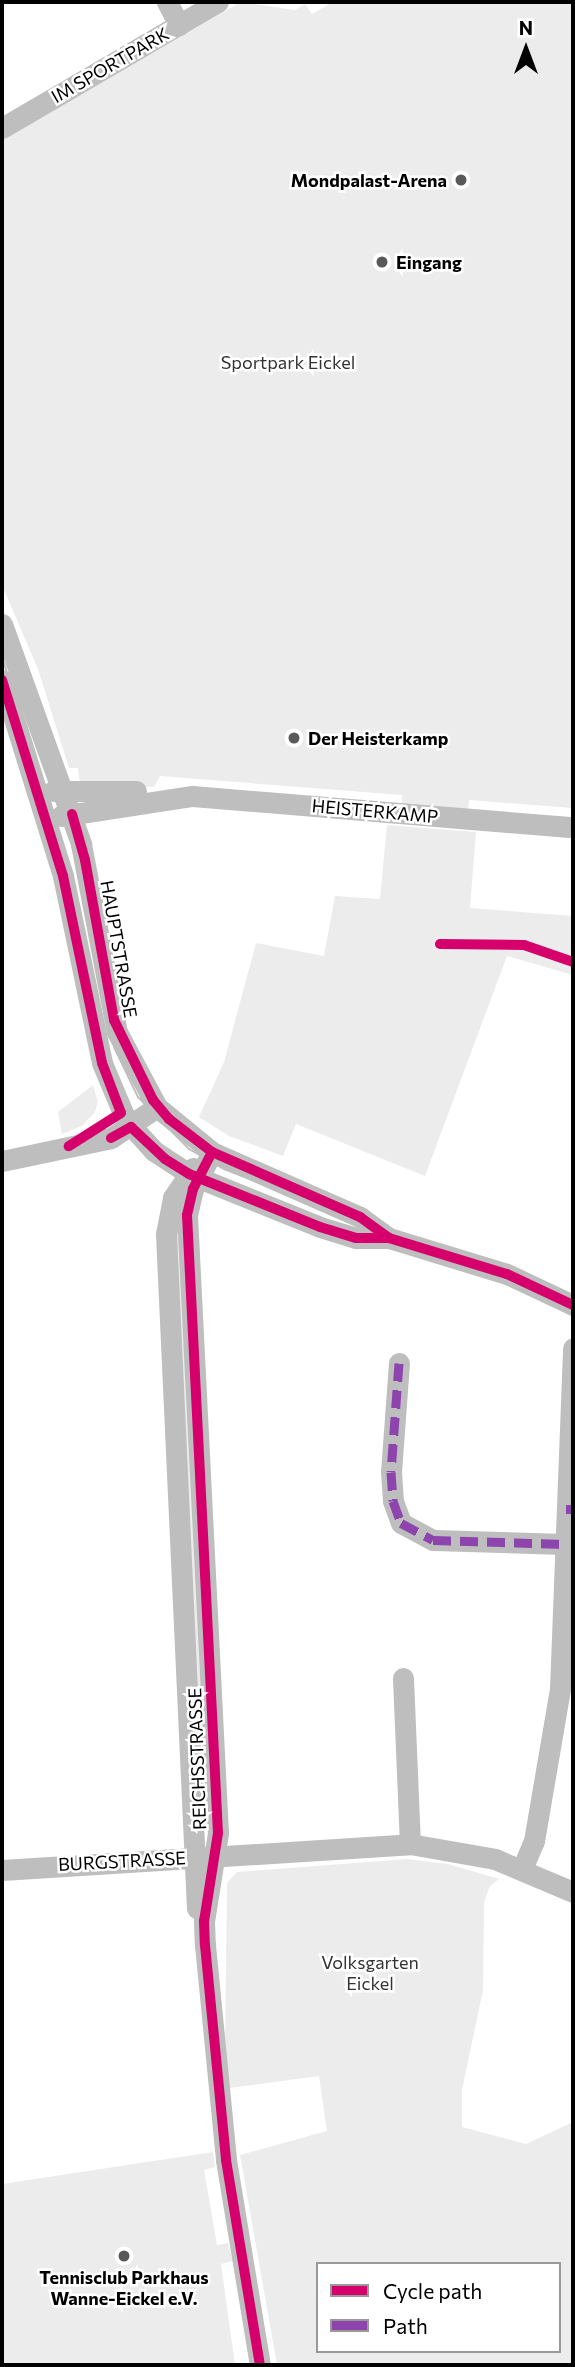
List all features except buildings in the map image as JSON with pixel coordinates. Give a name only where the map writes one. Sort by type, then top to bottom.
[{"type":"street","points":[[167,2],[179,25]]},
{"type":"street","name":"IM SPORTPARK","points":[[2,128],[218,2]]},
{"type":"street","name":"HAUPTSTRASSE","points":[[2,624],[72,814],[85,860],[114,1020],[155,1103],[209,1150],[360,1217],[389,1238]]},
{"type":"street","name":"HAUPTSTRASSE","points":[[2,680],[47,819],[102,1063],[126,1120],[165,1159],[194,1176],[320,1227],[356,1238],[389,1238],[507,1274],[573,1304]]},
{"type":"street","name":"HEISTERKAMP","points":[[39,792],[176,796],[573,827]]},
{"type":"street","name":"HEISTERKAMP","points":[[47,819],[176,796]]},
{"type":"street","points":[[2,1161],[69,1146],[126,1120],[155,1103]]},
{"type":"street","name":"REICHSSTRASSE","points":[[209,1150],[194,1176],[173,1198],[166,1234],[205,1856],[197,1909],[204,1921],[209,2022],[224,2146],[260,2365]]},
{"type":"street","points":[[522,1869],[534,1841],[560,1689],[565,1544],[570,1509],[573,1348]]},
{"type":"street","points":[[399,1363],[391,1472],[393,1501],[401,1523],[433,1540],[565,1544]]},
{"type":"street","points":[[403,1678],[410,1844]]},
{"type":"street","name":"BURGSTRASSE","points":[[2,1870],[410,1844],[469,1852],[522,1869],[573,1892]]},
{"type":"green space","name":"Sportpark Eickel","points":[[241,2],[295,10],[305,4],[312,14],[333,2],[573,2],[573,808],[469,800],[468,812],[402,807],[402,795],[160,776],[154,787],[80,784],[78,768],[69,768],[38,669],[2,585],[2,140]]},
{"type":"green space","points":[[387,825],[476,832],[470,908],[573,916],[573,975],[507,956],[425,1176],[296,1124],[283,1156],[229,1136],[199,1117],[224,1062],[256,943],[324,956],[335,896],[380,899]]},
{"type":"green space","points":[[93,1085],[98,1102],[95,1112],[82,1126],[62,1134],[58,1112]]},
{"type":"green space","points":[[178,1200],[214,1830],[201,1830],[172,1275]]},
{"type":"green space","name":"Volksgarten Eickel","points":[[407,1859],[448,1864],[499,1879],[490,1886],[484,1902],[483,1990],[462,2090],[462,2127],[526,2144],[573,2122],[573,2365],[277,2365],[240,2155],[327,2131],[319,2076],[230,2088],[225,2048],[227,1883],[237,1872]]},
{"type":"green space","name":"Tennisclub Parkhaus Wanne-Eickel e.V.","points":[[213,2152],[215,2167],[204,2170],[217,2245],[228,2243],[233,2261],[221,2264],[235,2365],[2,2365],[2,2184]]},
{"type":"tram line","points":[[2,641],[12,666]]},
{"type":"tram line","points":[[2,657],[66,860],[111,1069],[141,1127],[168,1154],[209,1176],[357,1233],[506,1277],[573,1309]]},
{"type":"tram line","points":[[114,1047],[138,1097],[189,1149],[224,1169],[383,1231]]},
{"type":"marked path","points":[[399,1363],[391,1472],[393,1501],[401,1523],[433,1540],[565,1544]]},
{"type":"marked path","points":[[566,1509],[573,1509]]},
{"type":"cycle path","points":[[2,680],[63,876],[102,1063],[121,1113],[69,1146]]},
{"type":"cycle path","points":[[72,814],[85,860],[114,1020],[153,1100],[169,1119],[212,1152],[360,1217],[389,1238],[507,1274],[573,1305]]},
{"type":"cycle path","points":[[440,944],[524,945],[573,962]]},
{"type":"cycle path","points":[[111,1138],[131,1127],[165,1159],[189,1174],[320,1227],[356,1238],[389,1238]]},
{"type":"cycle path","points":[[212,1152],[193,1189],[187,1215],[218,1833],[204,1921],[226,2160],[260,2365]]},
{"type":"place","name":"Mondpalast-Arena","points":[[461,180]]},
{"type":"place","name":"Eingang","points":[[382,262]]},
{"type":"place","name":"Der Heisterkamp","points":[[294,738]]},
{"type":"place","name":"Tennisclub Parkhaus Wanne-Eickel e.V.","points":[[124,2256]]}]
